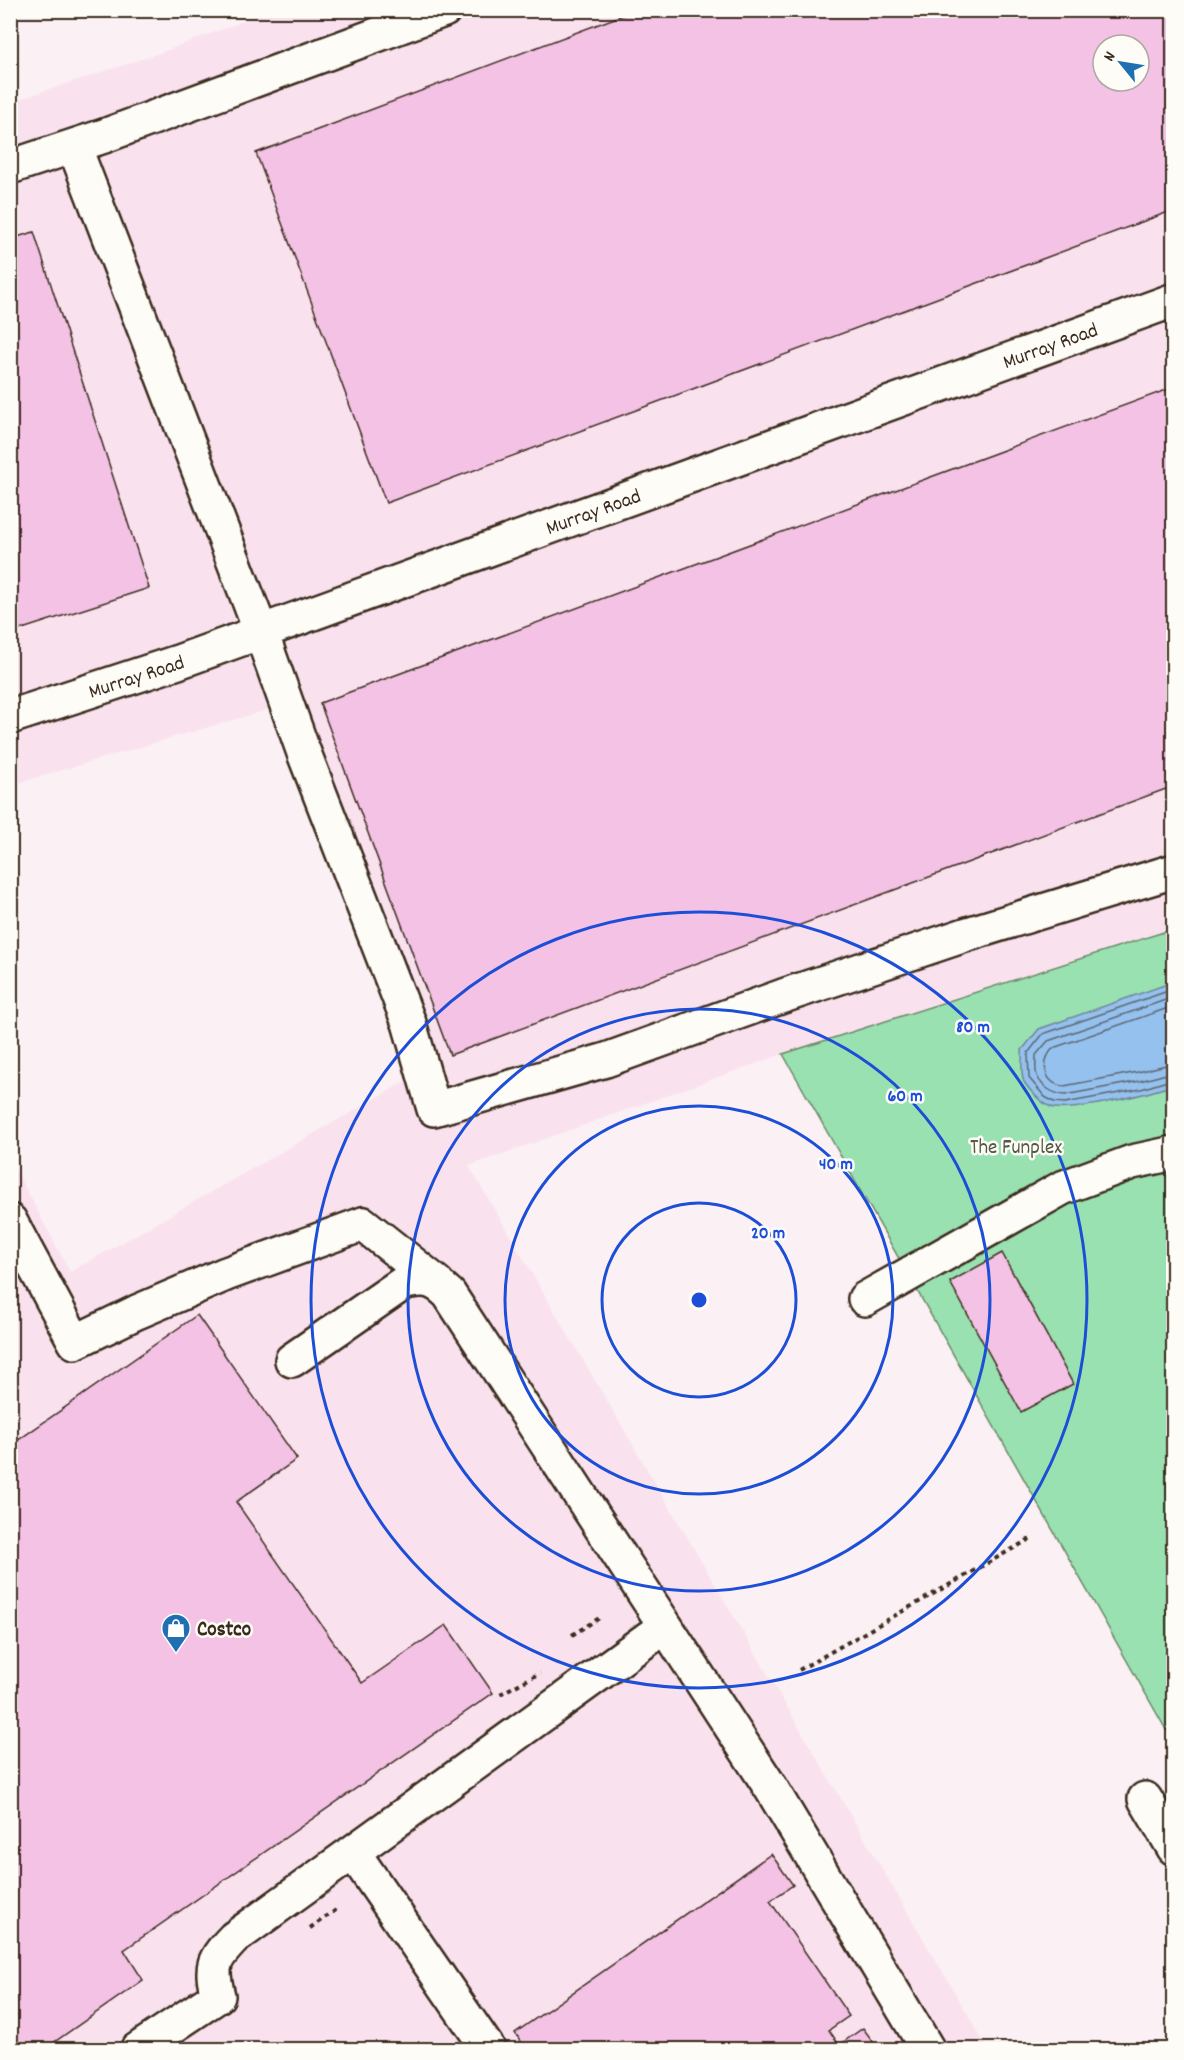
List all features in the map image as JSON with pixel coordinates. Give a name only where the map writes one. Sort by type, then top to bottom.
[{"type":"street","points":[[10,167],[74,146],[444,10]]},
{"type":"street","points":[[74,146],[409,1023],[434,1108],[606,1060],[783,996],[968,934],[1173,871]]},
{"type":"street","name":"Murray Road","points":[[10,717],[178,662],[1173,300]]},
{"type":"street","points":[[865,1299],[1062,1188],[1132,1161],[1173,1153]]},
{"type":"street","points":[[10,1221],[75,1342],[137,1312],[226,1274],[363,1224],[437,1283],[449,1294],[771,1788],[928,2049]]},
{"type":"street","points":[[292,1360],[405,1282],[423,1279],[437,1283]]},
{"type":"street","points":[[137,2049],[218,1996],[213,1966],[220,1953],[234,1938],[664,1627]]},
{"type":"street","points":[[1145,1800],[1173,1848]]},
{"type":"street","points":[[352,1852],[489,2049]]},
{"type":"path","points":[[799,1670],[1030,1539]]},
{"type":"path","points":[[572,1635],[601,1617]]},
{"type":"path","points":[[501,1694],[541,1672]]},
{"type":"path","points":[[310,1928],[333,1912]]},
{"type":"path","points":[[240,2049],[249,2043]]},
{"type":"shaded area","points":[[270,11],[1173,11],[1173,929],[783,1054],[469,1166],[988,2049],[11,2049],[10,1159],[70,1272],[433,1066],[301,700],[11,785],[11,102],[160,53]]},
{"type":"green space","name":"The Funplex","points":[[1173,929],[1173,1737],[1169,1735],[783,1054]]},
{"type":"water","points":[[1173,982],[1173,1085],[1112,1101],[1075,1108],[1061,1108],[1043,1103],[1024,1082],[1022,1050],[1039,1029]]},
{"type":"building","points":[[636,10],[1174,10],[1174,210],[386,503],[256,153]]},
{"type":"building","points":[[34,232],[149,588],[10,633],[10,239]]},
{"type":"building","points":[[1174,387],[1174,786],[450,1055],[320,703]]},
{"type":"building","points":[[1002,1253],[1073,1384],[1021,1412],[950,1282]]},
{"type":"building","name":"Costco","points":[[197,1315],[297,1459],[236,1502],[362,1683],[446,1625],[493,1693],[124,1950],[143,1980],[43,2050],[17,2050],[10,2039],[10,1446]]},
{"type":"building","points":[[771,1854],[793,1885],[770,1901],[849,2016],[829,2030],[839,2045],[863,2028],[877,2047],[875,2050],[527,2050],[515,2033]]},
{"type":"place","name":"Costco","points":[[176,1654]]}]
